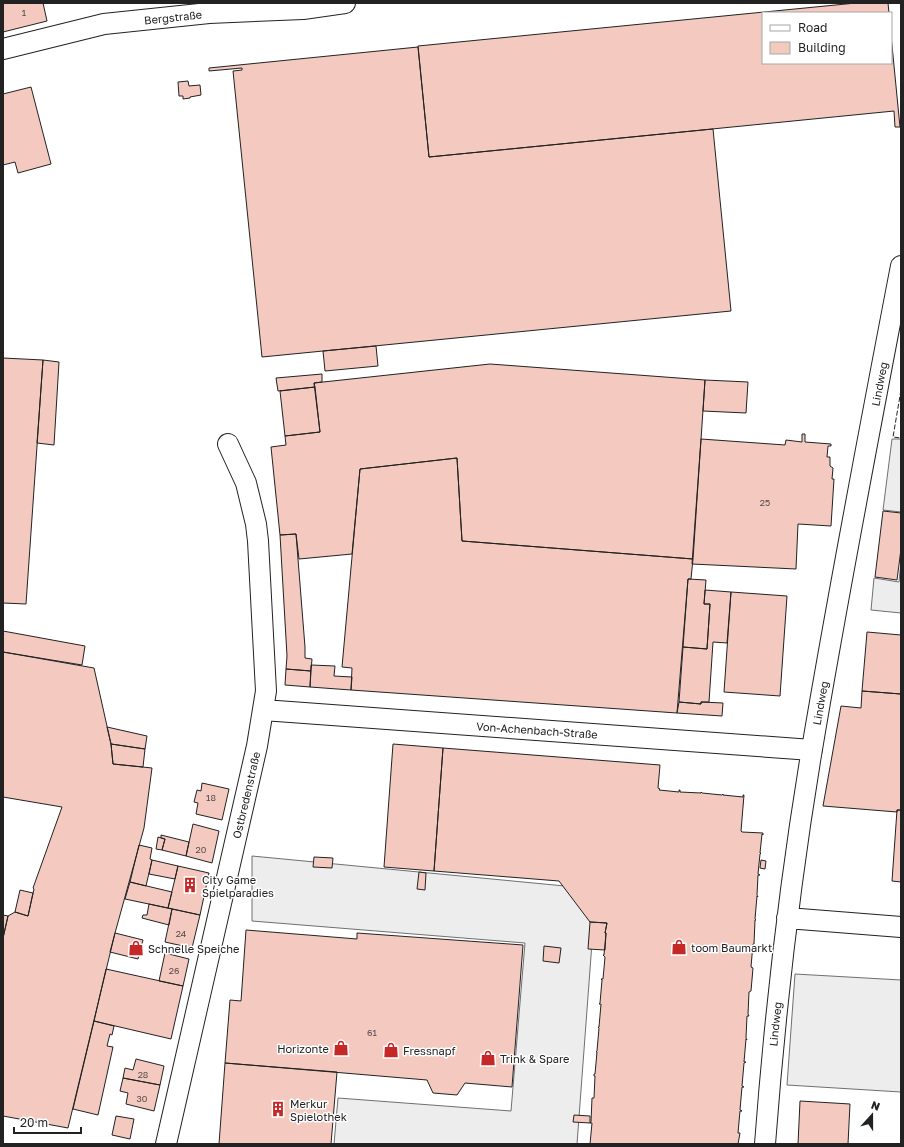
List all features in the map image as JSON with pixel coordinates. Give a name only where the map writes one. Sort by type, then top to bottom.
[{"type":"street","name":"Bergstraße","points":[[3,48],[104,24],[209,13],[303,9],[345,3]]},
{"type":"street","name":"Lindweg","points":[[765,1144],[772,1055],[787,918],[812,750],[901,266]]},
{"type":"street","name":"Ostbredenstraße","points":[[166,1144],[257,746],[266,691],[256,530],[246,484],[228,444]]},
{"type":"street","name":"Von-Achenbach-Straße","points":[[263,710],[812,750]]},
{"type":"street","points":[[787,918],[901,927]]},
{"type":"shaded area","points":[[892,439],[901,439],[901,512],[883,510]]},
{"type":"shaded area","points":[[901,561],[901,613],[871,610],[874,578],[899,582]]},
{"type":"shaded area","points":[[252,856],[596,889],[577,1144],[334,1144],[338,1098],[511,1111],[525,943],[252,921]]},
{"type":"shaded area","points":[[795,974],[901,980],[901,1092],[787,1085]]},
{"type":"building","points":[[3,3],[43,3],[47,21],[3,32]]},
{"type":"building","points":[[856,3],[888,3],[889,12],[764,12]]},
{"type":"building","points":[[762,12],[762,64],[892,64],[892,45],[900,127],[895,127],[894,111],[429,157],[418,46]]},
{"type":"building","points":[[418,47],[429,157],[713,129],[731,311],[262,357],[233,71],[242,70],[242,68],[209,71],[209,68]]},
{"type":"building","points":[[188,81],[189,86],[200,85],[201,95],[183,99],[183,96],[179,96],[178,82]]},
{"type":"building","points":[[31,87],[51,164],[18,173],[15,162],[3,165],[3,94]]},
{"type":"building","points":[[376,346],[378,366],[325,371],[323,351]]},
{"type":"building","points":[[3,358],[43,360],[26,604],[3,603]]},
{"type":"building","points":[[43,360],[59,362],[54,445],[37,443]]},
{"type":"building","points":[[490,364],[705,380],[693,559],[462,541],[457,458],[360,469],[352,554],[299,559],[296,534],[280,535],[271,447],[286,445],[285,436],[320,432],[314,383]]},
{"type":"building","points":[[322,374],[322,382],[314,383],[315,387],[278,391],[276,378]]},
{"type":"building","points":[[705,380],[748,382],[746,413],[703,411]]},
{"type":"building","points":[[315,387],[320,432],[285,436],[280,391]]},
{"type":"building","points":[[802,434],[805,434],[805,442],[831,444],[831,446],[828,446],[827,457],[830,457],[830,466],[833,468],[832,479],[834,479],[831,526],[798,524],[796,569],[692,564],[701,439],[785,445],[786,440],[802,442]]},
{"type":"building","points":[[457,458],[462,541],[693,559],[691,579],[688,579],[677,713],[351,690],[352,668],[342,667],[360,469]]},
{"type":"building","points":[[883,511],[901,513],[901,549],[897,580],[875,577]]},
{"type":"building","points":[[296,534],[305,658],[312,659],[311,671],[286,669],[287,656],[280,535]]},
{"type":"building","points":[[688,579],[706,580],[704,604],[710,604],[707,649],[683,647]]},
{"type":"building","points":[[705,590],[731,592],[727,643],[713,642],[709,702],[701,702],[701,704],[679,702],[683,647],[707,649],[710,604],[704,604]]},
{"type":"building","points":[[731,592],[787,596],[780,696],[724,692]]},
{"type":"building","points":[[3,631],[85,646],[82,665],[3,652]]},
{"type":"building","points":[[867,632],[901,635],[901,694],[862,691]]},
{"type":"building","points":[[3,652],[94,668],[111,744],[113,764],[152,768],[144,828],[115,933],[68,1128],[3,1116],[3,938],[8,916],[15,912],[28,916],[33,888],[62,807],[3,797]]},
{"type":"building","points":[[311,665],[335,666],[334,676],[352,677],[351,690],[310,687]]},
{"type":"building","points":[[286,669],[311,671],[310,687],[285,685]]},
{"type":"building","points":[[862,691],[901,694],[901,810],[897,810],[897,812],[823,806],[841,706],[861,708]]},
{"type":"building","points":[[679,702],[701,704],[701,702],[723,703],[722,716],[677,713]]},
{"type":"building","points":[[107,727],[147,736],[145,749],[111,744]]},
{"type":"building","points":[[111,744],[145,749],[143,767],[113,764]]},
{"type":"building","points":[[393,744],[443,748],[434,871],[384,867]]},
{"type":"building","name":"toom Baumarkt","points":[[443,748],[660,765],[659,790],[679,792],[680,790],[680,792],[701,792],[743,797],[744,795],[741,831],[763,833],[763,835],[762,834],[758,874],[760,875],[758,875],[758,897],[757,896],[751,967],[753,968],[751,991],[749,992],[749,1016],[747,1016],[747,1040],[746,1039],[744,1062],[746,1062],[744,1063],[742,1086],[744,1087],[742,1087],[740,1110],[742,1111],[740,1111],[738,1133],[740,1133],[738,1144],[590,1144],[592,1123],[590,1123],[592,1098],[594,1098],[594,1074],[601,1004],[599,1004],[601,979],[603,979],[605,957],[603,955],[607,923],[590,922],[559,881],[434,871]]},
{"type":"building","points":[[202,783],[229,789],[222,820],[196,814],[198,803],[194,802],[197,790],[201,791]]},
{"type":"building","points":[[897,810],[901,810],[901,882],[892,881]]},
{"type":"building","points":[[193,824],[219,831],[212,863],[186,856]]},
{"type":"building","points":[[161,835],[189,842],[186,856],[162,850],[165,839],[161,838]]},
{"type":"building","points":[[158,837],[165,839],[162,850],[156,849]]},
{"type":"building","points":[[139,845],[152,848],[150,859],[152,860],[146,886],[130,882]]},
{"type":"building","points":[[314,857],[333,858],[332,868],[313,867]]},
{"type":"building","points":[[152,860],[178,866],[175,879],[149,874]]},
{"type":"building","points":[[761,860],[766,861],[765,869],[760,868]]},
{"type":"building","name":"City Game Spielparadies","points":[[178,866],[209,873],[200,915],[168,908]]},
{"type":"building","points":[[419,872],[426,873],[425,890],[417,889]]},
{"type":"building","points":[[130,882],[172,892],[168,908],[125,899]]},
{"type":"building","points":[[20,890],[33,893],[28,916],[15,912]]},
{"type":"building","points":[[149,904],[172,909],[169,925],[142,918],[143,915],[147,915]]},
{"type":"building","points":[[172,909],[200,915],[192,948],[165,942]]},
{"type":"building","points":[[3,915],[8,916],[3,938]]},
{"type":"building","points":[[590,922],[607,923],[605,933],[605,950],[588,949]]},
{"type":"building","points":[[246,930],[357,939],[357,933],[523,945],[512,1087],[465,1083],[457,1095],[433,1093],[427,1080],[225,1063],[230,1000],[241,1001]]},
{"type":"building","points":[[115,933],[143,940],[138,959],[110,952]]},
{"type":"building","points":[[544,946],[561,948],[559,963],[543,961]]},
{"type":"building","points":[[165,953],[189,959],[183,986],[159,981]]},
{"type":"building","points":[[106,969],[183,986],[171,1039],[94,1021]]},
{"type":"building","points":[[94,1021],[114,1026],[107,1046],[113,1047],[98,1115],[73,1109]]},
{"type":"building","points":[[136,1059],[164,1066],[160,1085],[123,1078],[125,1068],[133,1070]]},
{"type":"building","name":"Merkur Spielothek","points":[[225,1063],[337,1072],[331,1144],[219,1144]]},
{"type":"building","points":[[123,1078],[160,1085],[154,1111],[126,1104],[128,1093],[120,1091]]},
{"type":"building","points":[[800,1101],[850,1104],[848,1144],[798,1144]]},
{"type":"building","points":[[574,1115],[590,1116],[590,1123],[573,1122]]},
{"type":"building","points":[[116,1116],[134,1119],[130,1139],[112,1135]]},
{"type":"fence","points":[[901,390],[893,437],[901,438]]},
{"type":"place","name":"City Game Spielparadies","points":[[190,885]]},
{"type":"place","name":"toom Baumarkt","points":[[679,947]]},
{"type":"place","name":"Schnelle Speiche","points":[[136,948]]},
{"type":"place","name":"Horizonte","points":[[341,1048]]},
{"type":"place","name":"Fressnapf","points":[[391,1050]]},
{"type":"place","name":"Trink & Spare","points":[[488,1058]]},
{"type":"place","name":"Merkur Spielothek","points":[[278,1109]]}]
